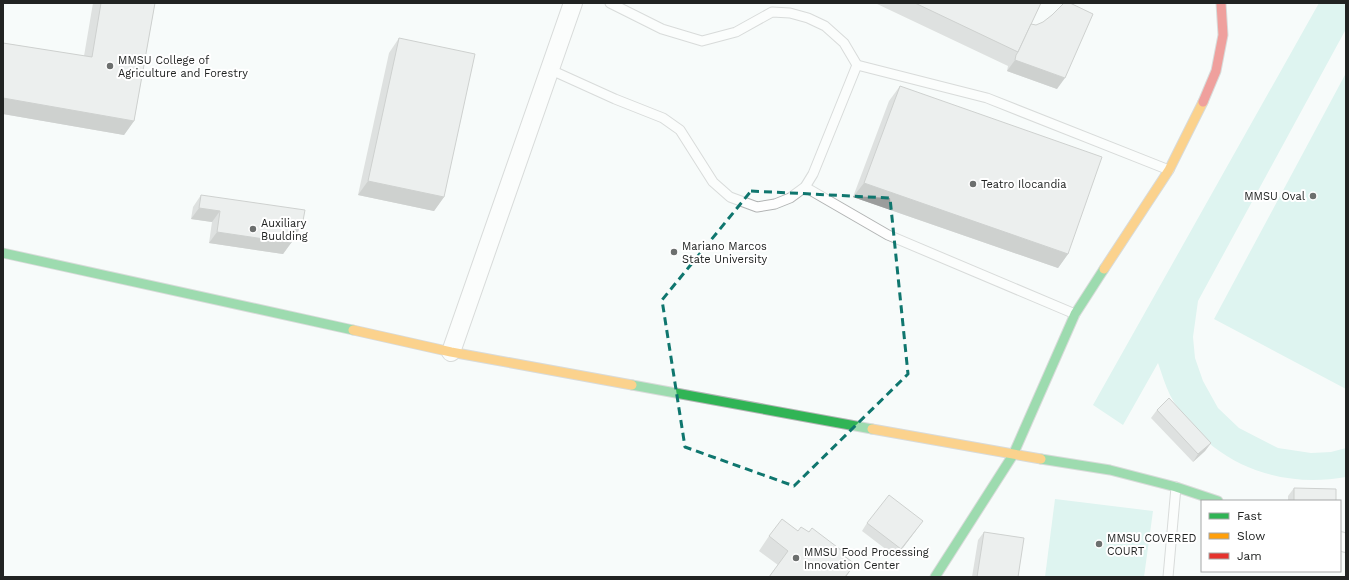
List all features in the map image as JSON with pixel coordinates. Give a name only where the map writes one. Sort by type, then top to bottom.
[{"type":"street","points":[[451,352],[551,70],[573,3]]},
{"type":"street","points":[[935,577],[1013,455],[1075,314],[1169,170],[1216,71],[1223,35],[1221,3]]},
{"type":"street","points":[[3,253],[451,352],[1013,455],[1110,470],[1176,487],[1215,500]]},
{"type":"lane","points":[[610,3],[662,29],[702,41],[736,32],[772,12],[790,13],[808,18],[825,26],[844,43],[857,65],[987,98],[1169,170]]},
{"type":"lane","points":[[551,70],[615,99],[663,118],[680,130],[713,182],[730,197],[757,207],[775,204],[790,198],[805,187],[813,174],[857,65]]},
{"type":"lane","points":[[805,187],[888,235],[1075,314]]},
{"type":"lane","points":[[1168,577],[1176,487]]},
{"type":"highlighted area","points":[[751,191],[890,198],[908,374],[794,486],[685,447],[662,300]]},
{"type":"shaded area","points":[[1319,3],[1346,3],[1346,29],[1198,301],[1193,337],[1195,358],[1203,381],[1218,408],[1239,428],[1278,448],[1311,453],[1331,452],[1346,448],[1346,477],[1319,480],[1293,479],[1268,474],[1244,465],[1222,453],[1202,437],[1185,418],[1170,395],[1158,363],[1123,425],[1093,405]]},
{"type":"shaded area","name":"MMSU Oval","points":[[1346,73],[1346,389],[1214,319]]},
{"type":"shaded area","name":"MMSU COVERED COURT","points":[[1055,499],[1153,511],[1144,577],[1045,577]]},
{"type":"building","name":"MMSU College of Agriculture and Forestry","points":[[101,3],[155,3],[134,121],[3,98],[3,43],[92,57]]},
{"type":"building","points":[[915,3],[1041,3],[1018,52]]},
{"type":"building","points":[[1064,3],[1070,3],[1093,14],[1065,78],[1015,60],[1031,24],[1036,25],[1043,22]]},
{"type":"building","points":[[399,38],[475,54],[444,197],[368,181]]},
{"type":"building","name":"Teatro Ilocandia","points":[[900,86],[1102,157],[1068,254],[864,183]]},
{"type":"building","points":[[201,195],[305,210],[302,226],[294,225],[291,243],[217,232],[220,211],[199,208]]},
{"type":"building","points":[[1169,398],[1211,443],[1198,454],[1157,410]]},
{"type":"building","points":[[1294,488],[1336,489],[1336,500],[1294,500]]},
{"type":"building","points":[[889,495],[923,521],[901,549],[867,523]]},
{"type":"building","points":[[782,519],[798,531],[801,527],[809,532],[812,528],[845,553],[843,555],[855,564],[845,577],[769,577],[788,551],[769,536]]},
{"type":"building","points":[[984,532],[1024,538],[1018,577],[977,577]]},
{"type":"traffic: fast","points":[[3,253],[353,330]]},
{"type":"traffic: fast","points":[[935,577],[1013,455],[1075,314],[1104,269]]},
{"type":"traffic: fast","points":[[632,385],[872,429]]},
{"type":"traffic: fast","points":[[1041,459],[1110,470],[1176,487],[1215,500]]},
{"type":"traffic: slow","points":[[1104,269],[1169,170],[1203,102]]},
{"type":"traffic: slow","points":[[353,330],[451,352],[632,385]]},
{"type":"traffic: slow","points":[[872,429],[1041,459]]},
{"type":"traffic: jam","points":[[1203,102],[1216,71],[1223,35],[1221,3]]},
{"type":"place","name":"MMSU College of Agriculture and Forestry","points":[[110,66]]},
{"type":"place","name":"Teatro Ilocandia","points":[[973,184]]},
{"type":"place","name":"MMSU Oval","points":[[1313,196]]},
{"type":"place","name":"Auxiliary Buulding","points":[[253,229]]},
{"type":"place","name":"Mariano Marcos State University","points":[[674,252]]},
{"type":"place","name":"MMSU COVERED COURT","points":[[1099,544]]},
{"type":"place","name":"MMSU Food Processing Innovation Center","points":[[796,558]]}]
